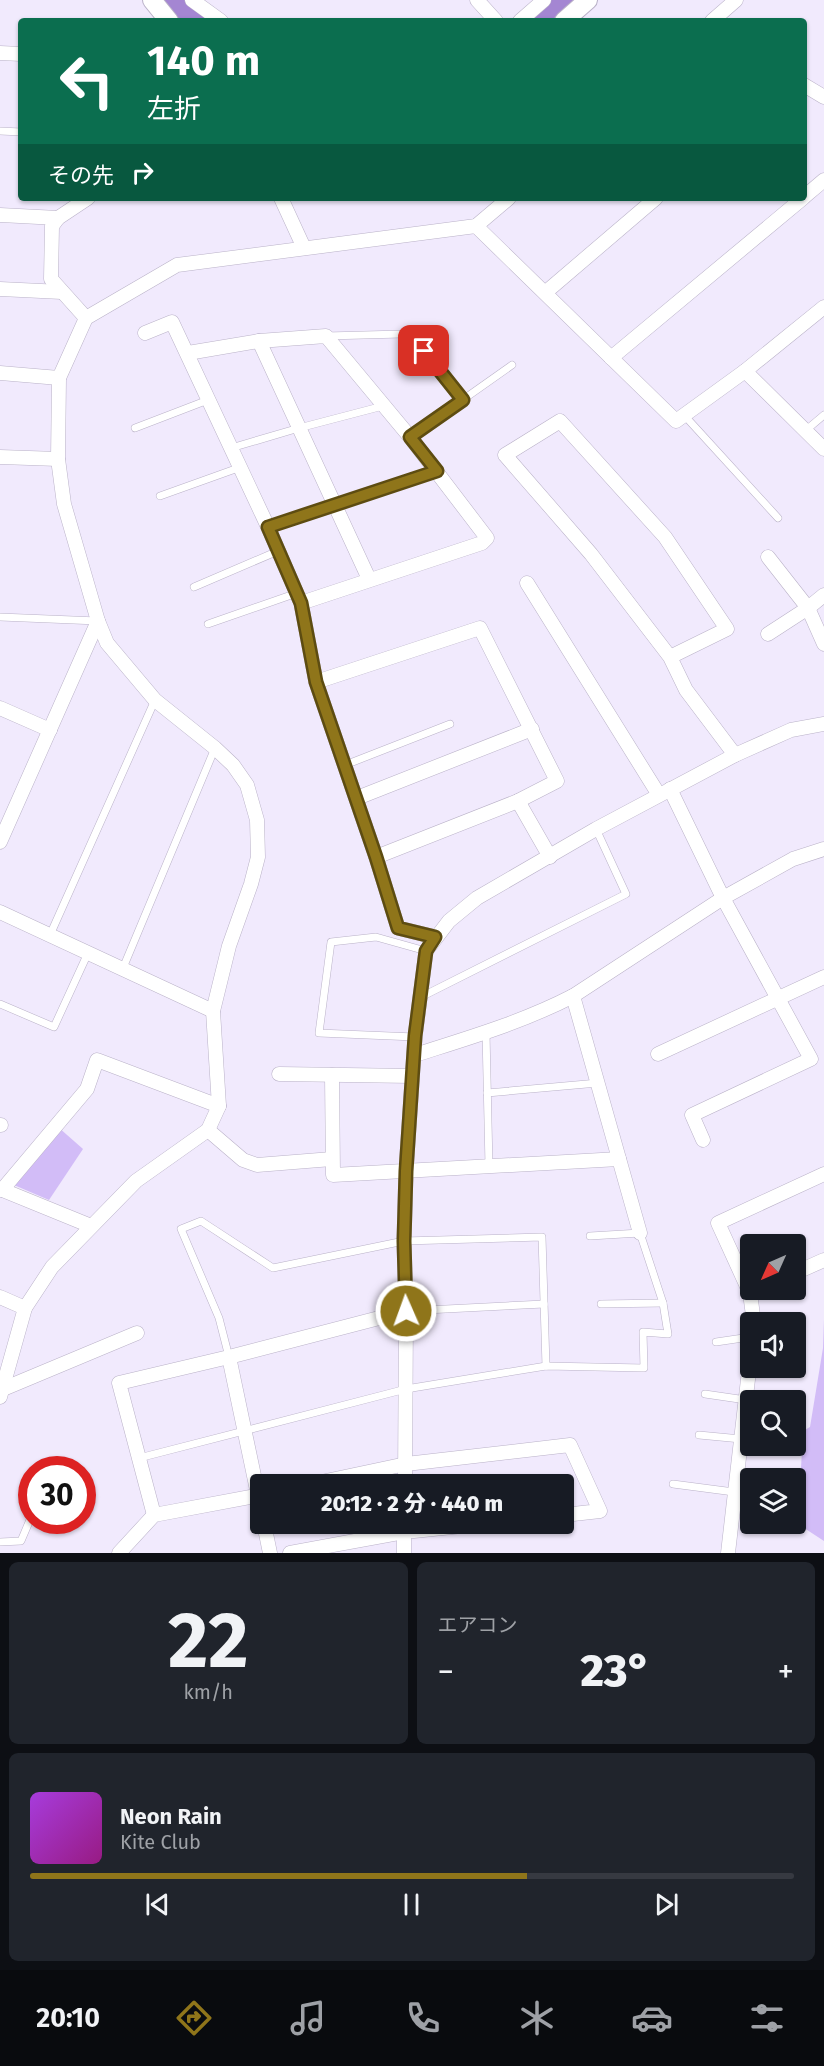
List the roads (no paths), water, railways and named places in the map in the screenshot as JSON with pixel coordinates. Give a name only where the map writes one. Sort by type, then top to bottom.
[{"type":"street","points":[[152,0],[167,18]]},
{"type":"street","points":[[192,0],[217,18]]},
{"type":"street","points":[[477,0],[493,18]]},
{"type":"street","points":[[523,18],[544,0]]},
{"type":"street","points":[[567,18],[588,0]]},
{"type":"street","points":[[715,18],[736,0]]},
{"type":"street","points":[[0,53],[18,54]]},
{"type":"street","points":[[807,87],[824,97]]},
{"type":"street","points":[[807,194],[824,180]]},
{"type":"street","points":[[84,201],[58,218],[52,226],[51,279],[86,318]]},
{"type":"street","points":[[282,201],[304,248]]},
{"type":"street","points":[[1,1393],[25,1308],[52,1267],[136,1180],[208,1130],[219,1106],[213,1011],[229,946],[251,884],[258,856],[257,820],[247,785],[233,765],[155,700],[107,643],[98,621],[64,504],[58,459],[59,378],[86,318],[177,265],[476,226],[505,201]]},
{"type":"street","points":[[546,292],[652,201]]},
{"type":"street","points":[[611,358],[798,201]]},
{"type":"street","points":[[0,215],[58,218]]},
{"type":"street","points":[[476,226],[676,421],[745,371],[824,307]]},
{"type":"street","points":[[0,289],[62,292]]},
{"type":"street","points":[[145,333],[172,322],[188,353],[299,598],[316,682],[357,798],[398,928],[435,937]]},
{"type":"street","points":[[188,353],[259,341],[326,336],[410,437],[487,538],[482,543],[369,579],[299,598]]},
{"type":"street","points":[[259,341],[369,579]]},
{"type":"street","points":[[745,371],[824,449]]},
{"type":"street","points":[[0,374],[59,378]]},
{"type":"street","points":[[670,657],[727,629],[665,537],[560,421],[505,455],[591,554],[670,657],[686,690],[735,755]]},
{"type":"street","points":[[0,457],[58,459]]},
{"type":"street","points":[[768,557],[808,608],[824,644]]},
{"type":"street","points":[[527,583],[665,792],[810,1059],[692,1115],[703,1140]]},
{"type":"street","points":[[768,634],[808,608],[824,594]]},
{"type":"street","points":[[0,842],[98,621]]},
{"type":"street","points":[[316,682],[480,628],[557,781],[518,801],[376,857]]},
{"type":"street","points":[[0,708],[50,730]]},
{"type":"street","points":[[406,1474],[404,1241],[406,1171],[415,1036],[426,951],[449,921],[477,898],[596,829],[735,755],[791,730],[824,724]]},
{"type":"street","points":[[357,798],[532,729]]},
{"type":"street","points":[[518,801],[550,857]]},
{"type":"street","points":[[414,1056],[486,1033],[553,1007],[723,898],[793,859],[824,849]]},
{"type":"street","points":[[0,912],[213,1011]]},
{"type":"street","points":[[658,1054],[824,977]]},
{"type":"street","points":[[573,996],[639,1233]]},
{"type":"street","points":[[91,1226],[1,1189],[87,1089],[97,1060],[219,1106]]},
{"type":"street","points":[[279,1074],[412,1076]]},
{"type":"street","points":[[332,1075],[333,1175],[619,1159]]},
{"type":"street","points":[[208,1130],[243,1160],[257,1165],[332,1159]]},
{"type":"street","points":[[740,1265],[718,1223],[824,1174]]},
{"type":"street","points":[[806,1268],[824,1260]]},
{"type":"street","points":[[0,1297],[25,1308]]},
{"type":"street","points":[[154,1515],[119,1383],[406,1311]]},
{"type":"street","points":[[1,1393],[137,1333]]},
{"type":"street","points":[[229,1357],[254,1474]]},
{"type":"street","points":[[359,1474],[406,1464],[570,1445],[600,1511],[574,1514]]},
{"type":"street","points":[[728,1553],[740,1447]]},
{"type":"street","points":[[119,1553],[154,1515],[250,1501]]},
{"type":"street","points":[[266,1534],[270,1553]]},
{"type":"street","points":[[290,1553],[377,1534]]},
{"type":"street","points":[[404,1534],[404,1553]]},
{"type":"lane","points":[[0,131],[18,132]]},
{"type":"lane","points":[[326,336],[440,333]]},
{"type":"lane","points":[[411,334],[463,400]]},
{"type":"lane","points":[[410,437],[512,365]]},
{"type":"lane","points":[[135,428],[209,400]]},
{"type":"lane","points":[[231,448],[383,406]]},
{"type":"lane","points":[[806,431],[824,414]]},
{"type":"lane","points":[[684,415],[778,518]]},
{"type":"lane","points":[[160,496],[241,467]]},
{"type":"lane","points":[[268,527],[437,471]]},
{"type":"lane","points":[[194,587],[278,551]]},
{"type":"lane","points":[[208,624],[299,598]]},
{"type":"lane","points":[[0,617],[98,621]]},
{"type":"lane","points":[[50,935],[155,700]]},
{"type":"lane","points":[[345,765],[450,724]]},
{"type":"lane","points":[[123,968],[215,748]]},
{"type":"lane","points":[[419,998],[626,894],[596,829]]},
{"type":"lane","points":[[415,1036],[320,1033],[331,942],[376,937],[426,951]]},
{"type":"lane","points":[[0,1004],[54,1027],[88,953]]},
{"type":"lane","points":[[486,1033],[489,1166]]},
{"type":"lane","points":[[488,1093],[598,1083]]},
{"type":"lane","points":[[229,1357],[219,1318],[181,1229],[201,1221],[273,1268],[404,1241],[542,1237],[546,1366]]},
{"type":"lane","points":[[139,1458],[406,1389],[546,1366],[644,1368],[643,1332],[668,1334],[663,1303],[639,1233],[590,1236]]},
{"type":"lane","points":[[601,1304],[663,1303]]},
{"type":"lane","points":[[406,1311],[544,1304]]},
{"type":"lane","points":[[716,1342],[740,1338]]},
{"type":"lane","points":[[705,1394],[740,1400]]},
{"type":"lane","points":[[699,1435],[740,1439]]},
{"type":"lane","points":[[673,1484],[734,1492]]},
{"type":"lane","points":[[0,1542],[21,1542],[24,1534]]},
{"type":"waterway","points":[[170,0],[192,18]]},
{"type":"waterway","points":[[546,18],[567,0]]}]
